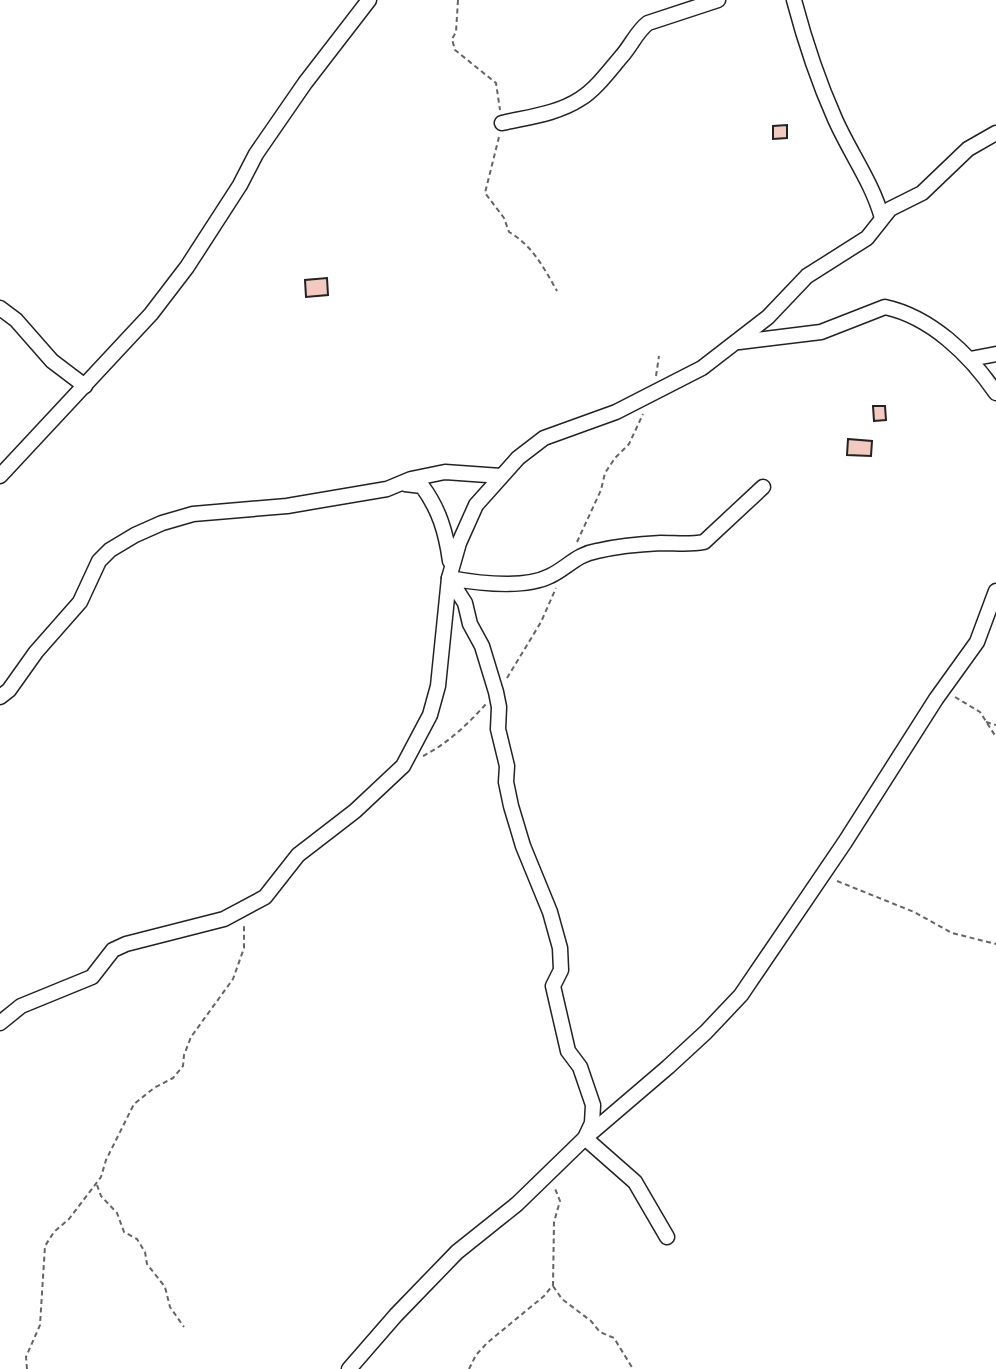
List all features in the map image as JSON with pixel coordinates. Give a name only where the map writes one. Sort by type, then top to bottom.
[{"type":"street","points":[[0,476],[173,288],[298,93],[369,0]]},
{"type":"street","points":[[502,123],[556,111],[580,99],[595,87],[630,47],[641,28],[648,23],[718,0]]},
{"type":"street","points":[[794,0],[801,28],[834,117],[877,198],[882,218]]},
{"type":"street","points":[[585,1138],[592,1123],[593,1105],[580,1067],[568,1051],[553,986],[561,970],[559,948],[550,912],[523,846],[511,806],[506,782],[508,766],[498,729],[499,707],[496,692],[482,646],[470,624],[465,603],[450,571],[476,505],[518,458],[544,438],[598,420],[702,368],[784,302],[807,276],[867,238],[890,209],[922,193],[968,149],[996,133]]},
{"type":"street","points":[[732,345],[744,340],[821,332],[885,307],[895,309],[936,330],[970,359],[996,393]]},
{"type":"street","points":[[0,308],[16,320],[52,361],[85,386]]},
{"type":"street","points":[[970,359],[996,354]]},
{"type":"street","points":[[0,697],[9,690],[36,652],[80,602],[99,561],[110,550],[162,523],[194,514],[287,506],[387,489],[411,479],[445,472],[501,476]]},
{"type":"street","points":[[0,1023],[21,1006],[92,976],[113,950],[126,944],[223,919],[251,906],[265,897],[298,855],[355,811],[403,766],[430,715],[438,686],[450,571],[441,517],[432,499],[422,486],[400,484]]},
{"type":"street","points":[[450,571],[476,583],[539,580],[551,576],[578,556],[594,551],[636,545],[691,544],[704,541],[764,486]]},
{"type":"street","points":[[349,1369],[457,1252],[517,1204],[585,1138],[668,1067],[741,995],[823,875],[942,690],[977,642],[996,591]]},
{"type":"street","points":[[585,1138],[635,1182],[667,1237]]},
{"type":"path","points":[[458,0],[456,32],[452,39],[455,50],[496,83],[502,123],[485,193],[504,218],[509,232],[533,251],[557,290]]},
{"type":"path","points":[[942,690],[980,712],[996,737]]},
{"type":"path","points":[[985,721],[996,725]]},
{"type":"path","points":[[823,875],[914,912],[952,933],[996,944]]},
{"type":"path","points":[[27,1369],[26,1357],[40,1325],[44,1296],[45,1246],[54,1232],[69,1219],[97,1184],[134,1104],[154,1088],[173,1078],[183,1066],[191,1037],[233,979],[244,948],[244,920],[251,906]]},
{"type":"path","points":[[553,1168],[551,1180],[560,1201],[554,1222],[553,1285],[562,1298],[591,1321],[600,1332],[614,1338],[633,1369]]},
{"type":"path","points":[[97,1184],[102,1196],[117,1213],[124,1232],[137,1239],[145,1252],[147,1264],[165,1287],[170,1307],[184,1327]]},
{"type":"path","points":[[469,1369],[487,1343],[544,1296],[553,1285]]},
{"type":"building","points":[[787,125],[787,138],[773,139],[773,126]]},
{"type":"building","points":[[327,278],[328,295],[306,297],[305,280]]},
{"type":"building","points":[[873,406],[885,406],[886,420],[874,421]]},
{"type":"building","points":[[848,439],[872,441],[871,456],[847,455]]}]
